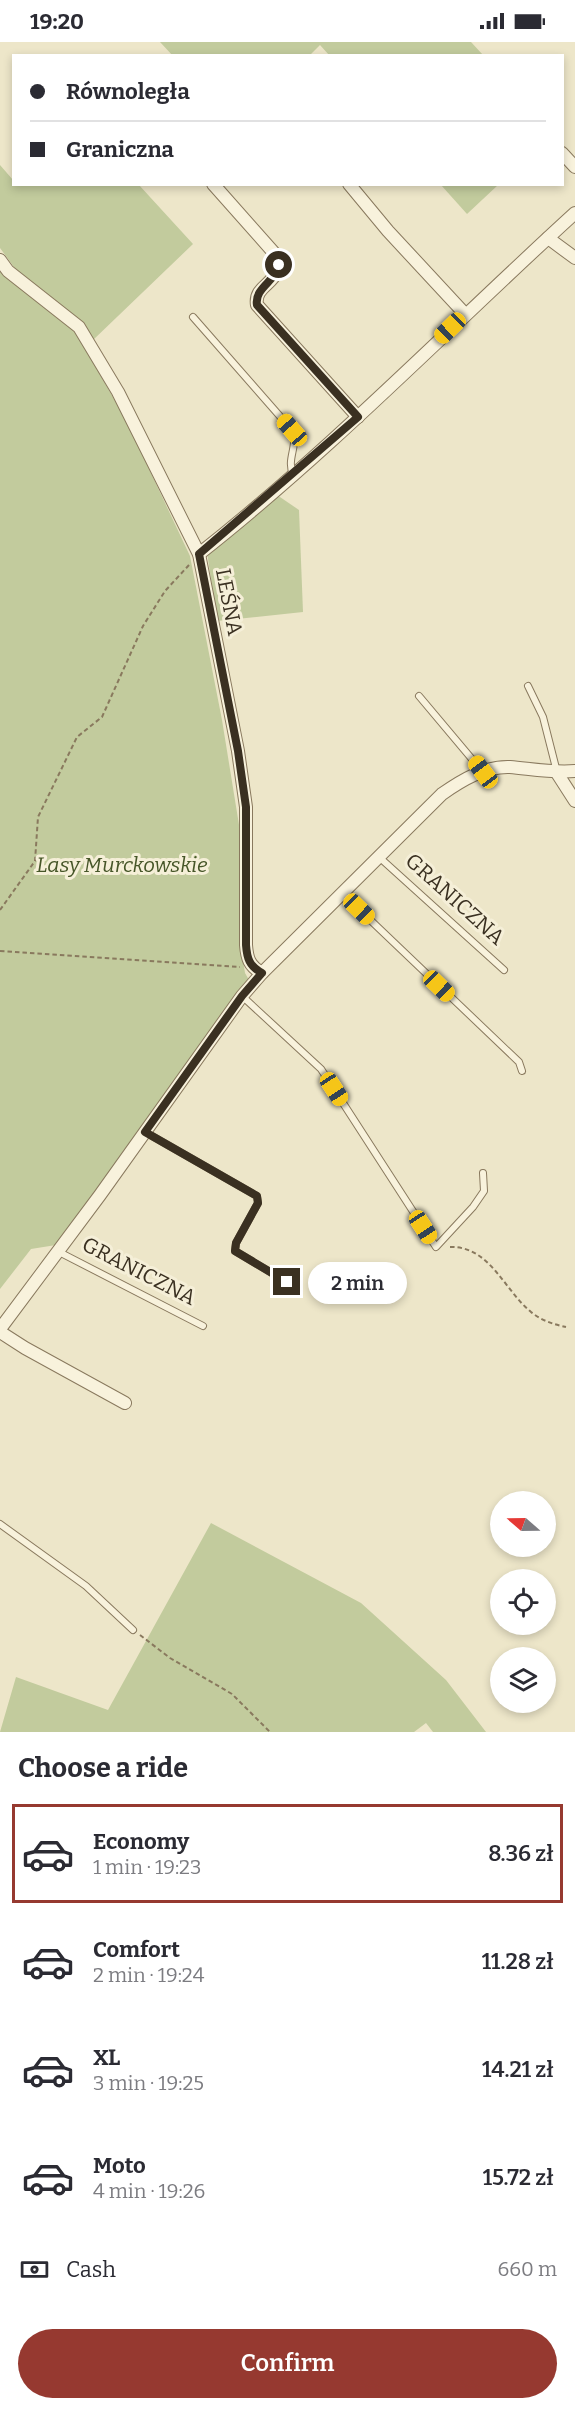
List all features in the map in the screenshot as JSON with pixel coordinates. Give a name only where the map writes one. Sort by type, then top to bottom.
[{"type":"street","points":[[564,155],[575,166]]},
{"type":"street","points":[[215,186],[275,254],[279,265],[278,273],[256,299],[257,305],[358,417]]},
{"type":"street","points":[[351,186],[388,231],[465,314]]},
{"type":"street","points":[[199,554],[358,417],[575,213]]},
{"type":"street","points":[[548,238],[575,258]]},
{"type":"street","name":"LEŚNA","points":[[0,260],[8,271],[79,327],[118,392],[199,554],[238,751],[246,807],[246,945],[248,959],[257,970]]},
{"type":"street","name":"GRANICZNA","points":[[125,1403],[25,1348],[0,1331],[242,996],[257,970],[343,894],[442,794],[464,779],[508,767],[557,773],[575,771]]},
{"type":"street","points":[[557,773],[575,801]]},
{"type":"lane","points":[[193,317],[292,430],[296,438],[289,465],[293,474]]},
{"type":"lane","points":[[528,686],[543,717],[557,773]]},
{"type":"lane","points":[[419,696],[483,772]]},
{"type":"lane","name":"GRANICZNA","points":[[379,857],[504,970]]},
{"type":"lane","points":[[343,894],[519,1062],[522,1071]]},
{"type":"lane","points":[[242,996],[321,1069],[436,1247],[473,1207],[484,1191],[483,1173]]},
{"type":"lane","points":[[145,1132],[257,1196],[258,1203],[236,1243],[235,1251],[287,1282]]},
{"type":"lane","name":"GRANICZNA","points":[[58,1251],[203,1326]]},
{"type":"lane","points":[[0,1524],[86,1586],[133,1630]]},
{"type":"path","points":[[0,910],[35,861],[38,817],[77,737],[102,717],[143,626],[165,591],[199,554]]},
{"type":"path","points":[[0,951],[257,970]]},
{"type":"path","points":[[436,1247],[463,1247],[485,1259],[532,1314],[550,1324],[566,1327]]},
{"type":"path","points":[[133,1630],[170,1658],[232,1694],[270,1732]]},
{"type":"green space","points":[[160,42],[471,42],[482,54],[328,54],[320,45],[311,54],[171,54]]},
{"type":"green space","points":[[0,165],[12,179],[12,186],[140,186],[193,244],[92,341],[14,267],[0,248]]},
{"type":"green space","points":[[442,186],[497,186],[467,214]]},
{"type":"green space","name":"Lasy Murckowskie","points":[[0,268],[74,329],[126,420],[190,556],[222,720],[240,831],[241,947],[245,973],[249,980],[56,1245],[31,1249],[0,1289]]},
{"type":"green space","points":[[277,495],[299,510],[303,612],[217,621],[207,552]]},
{"type":"green space","points":[[211,1523],[361,1603],[446,1680],[486,1732],[433,1732],[426,1723],[414,1732],[0,1732],[16,1677],[108,1710]]},
{"type":"route","points":[[279,265],[278,273],[256,299],[257,305],[358,417],[199,554],[238,751],[246,807],[246,945],[248,959],[253,968],[262,973],[242,996],[145,1132],[257,1196],[258,1203],[236,1243],[235,1251],[287,1282]]}]
